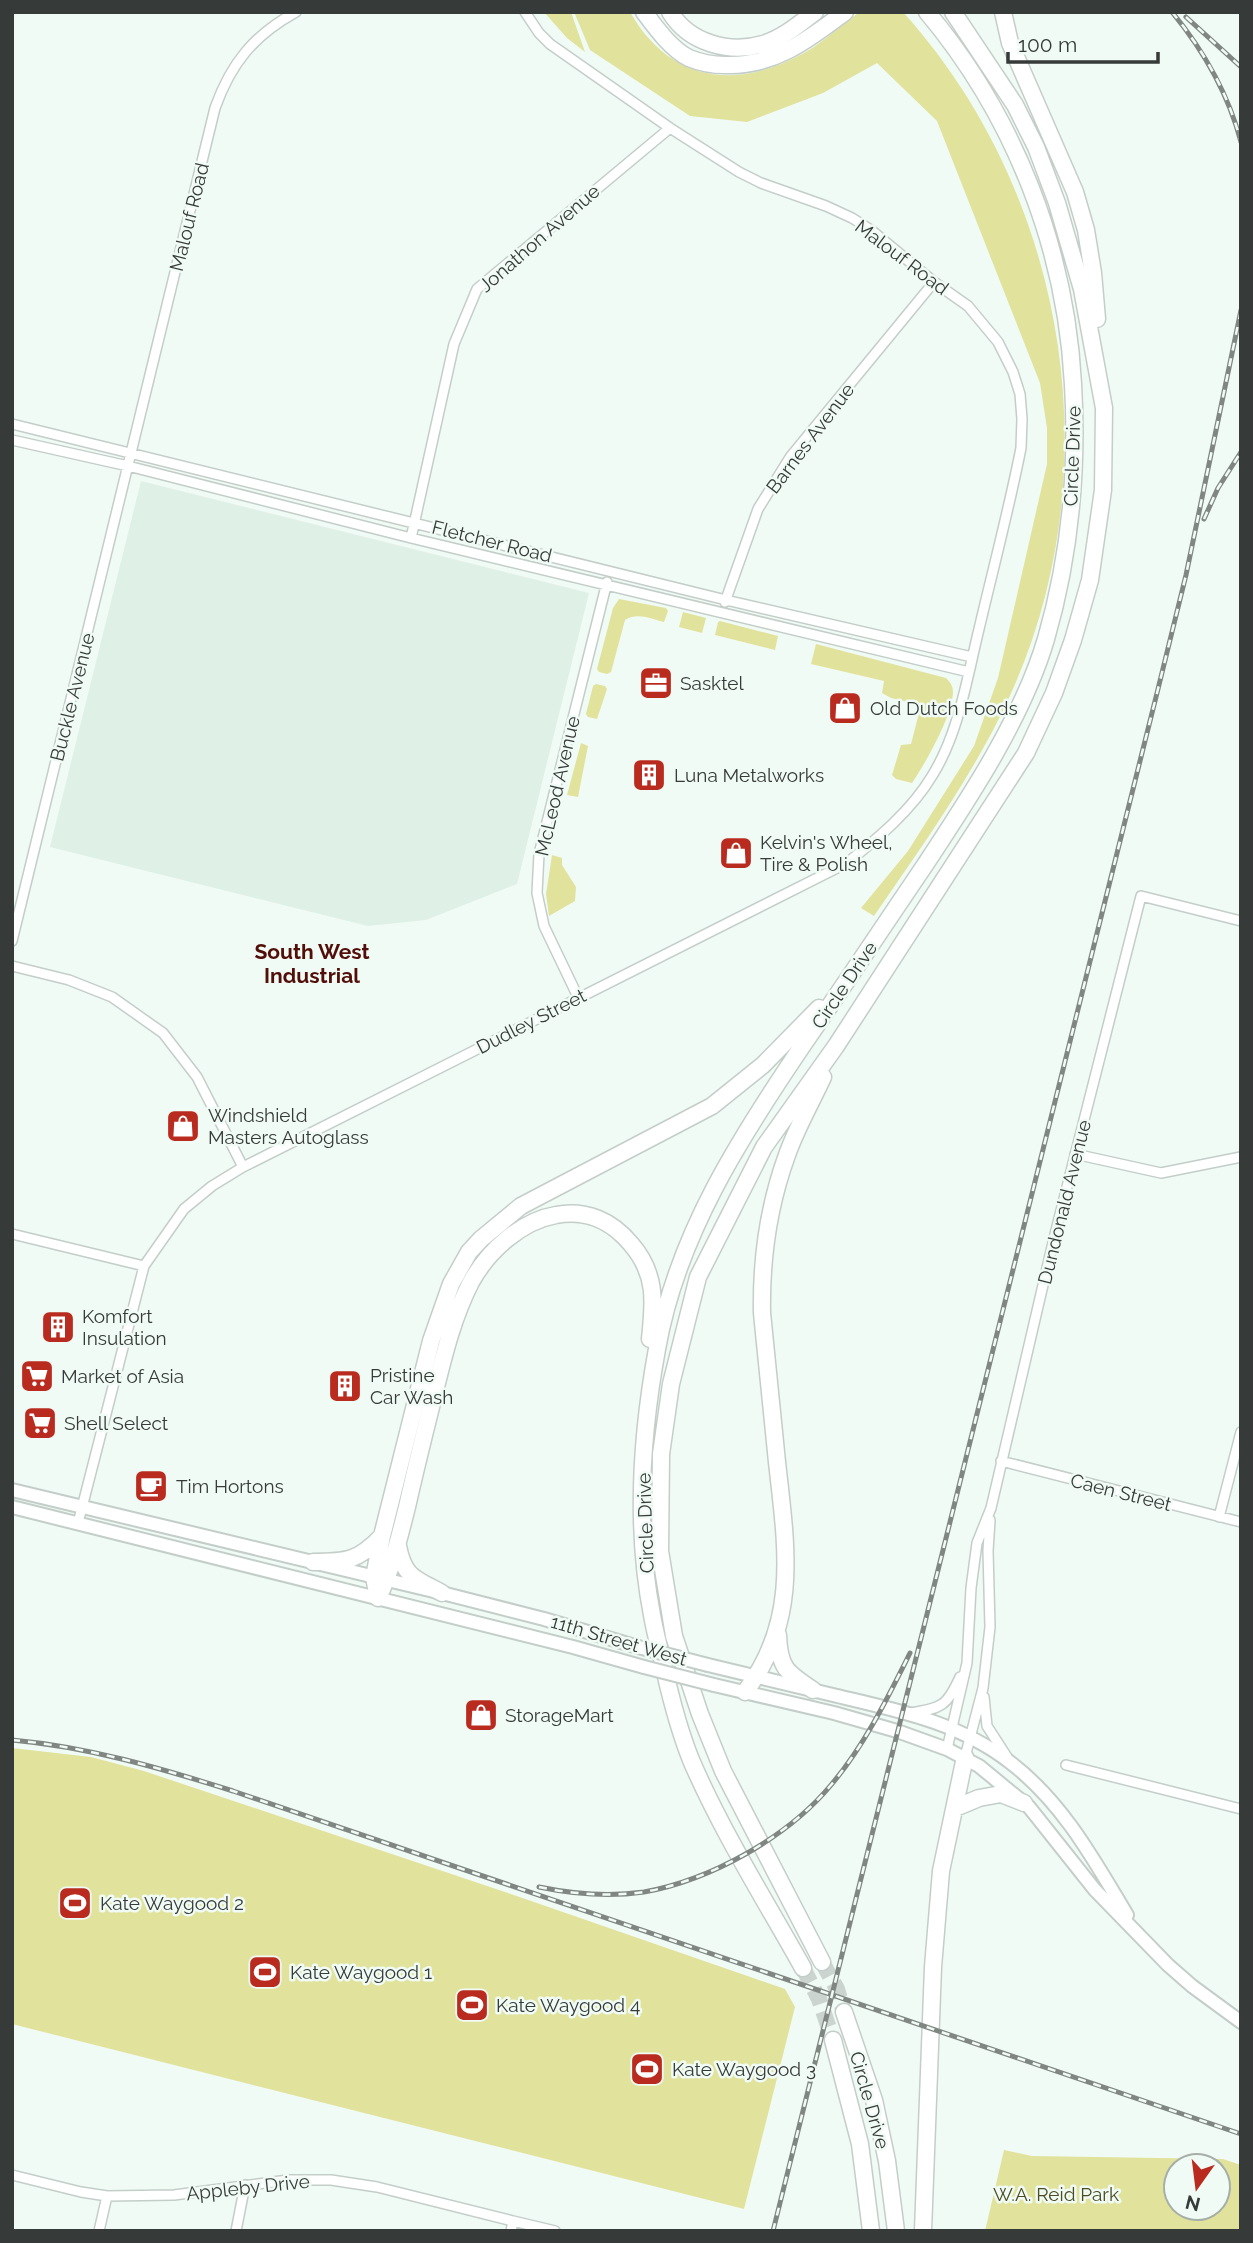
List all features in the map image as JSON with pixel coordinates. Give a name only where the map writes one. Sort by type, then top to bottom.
[{"type":"highway","points":[[643,12],[687,57],[709,64],[739,66],[771,60],[802,44],[845,12]]},
{"type":"highway","points":[[670,12],[693,37],[715,45],[742,49],[765,44],[782,36],[816,12]]},
{"type":"highway","name":"Circle Drive","points":[[803,1968],[702,1783],[675,1714],[651,1612],[642,1477],[657,1345],[673,1281],[694,1228],[758,1110],[962,809],[1024,697],[1046,640],[1068,538],[1075,443],[1071,336],[1050,241],[1026,172],[1002,122],[943,31],[927,12]]},
{"type":"highway","name":"Circle Drive","points":[[822,1962],[723,1771],[700,1714],[674,1636],[660,1551],[661,1454],[671,1384],[698,1276],[764,1147],[836,1046],[1018,765],[1054,693],[1073,640],[1092,568],[1103,491],[1104,408],[1082,289],[1057,203],[1040,158],[1015,105],[953,12]]},
{"type":"highway","points":[[1003,12],[1010,43],[1075,192],[1086,230],[1093,273],[1104,408]]},
{"type":"highway","points":[[378,1598],[382,1536],[435,1328],[451,1284],[469,1252],[521,1206],[712,1106],[763,1065],[850,976]]},
{"type":"highway","points":[[813,1690],[789,1674],[779,1654],[778,1629],[787,1580],[787,1560],[762,1313],[761,1277],[772,1202],[787,1154],[836,1046]]},
{"type":"highway","points":[[381,1579],[398,1544],[442,1360],[463,1300],[472,1280],[484,1264],[506,1241],[526,1226],[567,1212],[583,1214],[614,1227],[641,1256],[652,1282],[653,1295],[648,1411]]},
{"type":"highway","points":[[313,1562],[352,1560],[382,1536]]},
{"type":"highway","points":[[398,1544],[401,1562],[408,1573],[442,1593]]},
{"type":"highway","points":[[745,1692],[757,1677],[778,1629]]},
{"type":"highway","points":[[923,2231],[933,1967],[941,1871],[965,1757]]},
{"type":"highway","points":[[955,1808],[979,1798],[1001,1794],[1024,1803]]},
{"type":"highway","name":"Circle Drive","points":[[844,2012],[874,2100],[887,2161],[896,2231]]},
{"type":"highway","name":"Circle Drive","points":[[833,2040],[860,2144],[871,2231]]},
{"type":"main road","name":"11th Street West","points":[[12,1490],[544,1619],[638,1647],[909,1713],[970,1735],[1013,1764],[1051,1801],[1084,1843],[1137,1932]]},
{"type":"main road","name":"11th Street West","points":[[12,1507],[874,1724],[947,1749],[979,1766],[1024,1803],[1095,1890],[1184,1979],[1241,2022]]},
{"type":"street","name":"Malouf Road","points":[[132,452],[215,108],[238,59],[269,29],[296,12]]},
{"type":"street","name":"Malouf Road","points":[[525,12],[539,33],[558,51],[670,128],[739,172],[852,218],[968,306],[986,326],[1006,356],[1020,394],[1021,447],[972,657]]},
{"type":"street","name":"Jonathon Avenue","points":[[411,538],[454,344],[477,289],[670,128]]},
{"type":"street","name":"Barnes Avenue","points":[[723,613],[758,509],[791,456],[934,282]]},
{"type":"street","name":"Fletcher Road","points":[[12,424],[726,600],[972,657]]},
{"type":"street","name":"Fletcher Road","points":[[12,440],[969,672]]},
{"type":"street","name":"Buckle Avenue","points":[[12,941],[132,452]]},
{"type":"street","name":"McLeod Avenue","points":[[578,998],[544,926],[537,893],[539,853],[610,571]]},
{"type":"street","name":"Dudley Street","points":[[144,1266],[184,1209],[212,1186],[243,1167],[847,863],[874,841],[917,798],[932,776],[951,737],[972,657]]},
{"type":"street","name":"Dundonald Avenue","points":[[965,1757],[983,1688],[990,1627],[988,1551],[991,1508],[1075,1154],[1140,896],[1241,921]]},
{"type":"street","points":[[12,966],[69,980],[112,997],[163,1033],[197,1077],[243,1167]]},
{"type":"street","points":[[1075,1154],[1161,1173],[1241,1157]]},
{"type":"street","points":[[12,1234],[144,1266],[78,1523]]},
{"type":"street","points":[[1219,1517],[1241,1432]]},
{"type":"street","name":"Caen Street","points":[[1001,1461],[1241,1522]]},
{"type":"street","name":"Dundonald Avenue","points":[[947,1749],[967,1663],[971,1588],[977,1543],[991,1508]]},
{"type":"street","name":"Dundonald Avenue","points":[[909,1713],[934,1709],[945,1703],[967,1663]]},
{"type":"street","name":"Dundonald Avenue","points":[[983,1688],[987,1726],[1013,1764]]},
{"type":"street","points":[[1066,1765],[1241,1809]]},
{"type":"street","name":"Appleby Drive","points":[[12,2175],[107,2196],[174,2195],[311,2178],[355,2183],[512,2226],[555,2231]]},
{"type":"street","points":[[236,2231],[245,2185]]},
{"type":"street","points":[[99,2231],[107,2196]]},
{"type":"shaded area","points":[[141,481],[589,593],[517,884],[426,920],[368,926],[50,847]]},
{"type":"green space","points":[[544,12],[571,12],[585,52],[567,38]]},
{"type":"green space","points":[[574,12],[630,12],[646,35],[664,53],[685,66],[706,73],[730,75],[779,65],[804,53],[860,12],[903,12],[959,85],[1004,165],[1037,251],[1057,341],[1065,432],[1059,523],[1040,613],[1008,700],[994,729],[946,811],[874,916],[861,908],[908,851],[974,746],[998,678],[1047,464],[1047,428],[1040,383],[937,121],[877,63],[823,93],[747,122],[690,116],[590,50]]},
{"type":"green space","points":[[619,599],[666,608],[668,611],[664,622],[639,616],[625,620],[611,672],[607,674],[597,669],[613,608]]},
{"type":"green space","points":[[683,612],[706,618],[702,633],[679,627]]},
{"type":"green space","points":[[720,621],[778,636],[775,650],[715,635]]},
{"type":"green space","points":[[816,644],[946,678],[950,683],[953,692],[948,714],[931,752],[912,783],[896,779],[892,775],[901,745],[911,744],[921,705],[891,698],[882,693],[884,681],[811,664]]},
{"type":"green space","points":[[596,684],[607,689],[597,719],[586,714],[593,686]]},
{"type":"green space","points":[[581,743],[588,746],[578,797],[567,795]]},
{"type":"green space","points":[[552,855],[562,858],[562,865],[576,887],[575,901],[549,916],[546,894]]},
{"type":"green space","points":[[12,1748],[91,1757],[144,1771],[785,1989],[795,2007],[744,2209],[12,2024]]},
{"type":"green space","name":"W.A. Reid Park","points":[[1004,2150],[1032,2156],[1162,2158],[1162,2222],[1232,2222],[1232,2162],[1241,2165],[1241,2231],[985,2231]]},
{"type":"tunnel","points":[[822,1962],[837,1989],[844,2012]]},
{"type":"tunnel","points":[[803,1968],[819,1999],[833,2040]]},
{"type":"railway","points":[[1172,12],[1214,73],[1241,142]]},
{"type":"railway","points":[[1186,17],[1241,67]]},
{"type":"railway","points":[[773,2231],[1186,575],[1241,310]]},
{"type":"railway","points":[[1204,519],[1218,488],[1241,452]]},
{"type":"railway","points":[[539,1887],[591,1894],[644,1892],[695,1878],[771,1839],[813,1804],[843,1770],[874,1722],[910,1653]]},
{"type":"railway","points":[[12,1740],[97,1753],[233,1791],[1241,2134]]},
{"type":"place","name":"Sasktel","points":[[656,683]]},
{"type":"place","name":"Old Dutch Foods","points":[[845,708]]},
{"type":"place","name":"Luna Metalworks","points":[[649,775]]},
{"type":"place","name":"Kelvin's Wheel, Tire & Polish","points":[[736,853]]},
{"type":"place","name":"Windshield Masters Autoglass","points":[[183,1126]]},
{"type":"place","name":"Komfort Insulation","points":[[58,1327]]},
{"type":"place","name":"Market of Asia","points":[[37,1376]]},
{"type":"place","name":"Pristine Car Wash","points":[[345,1386]]},
{"type":"place","name":"Shell Select","points":[[40,1423]]},
{"type":"place","name":"Tim Hortons","points":[[151,1486]]},
{"type":"place","name":"StorageMart","points":[[481,1715]]},
{"type":"place","name":"Kate Waygood 2","points":[[75,1903]]},
{"type":"place","name":"Kate Waygood 1","points":[[265,1972]]},
{"type":"place","name":"Kate Waygood 4","points":[[472,2005]]},
{"type":"place","name":"Kate Waygood 3","points":[[647,2069]]},
{"type":"district","name":"South West Industrial","points":[[312,963]]}]
